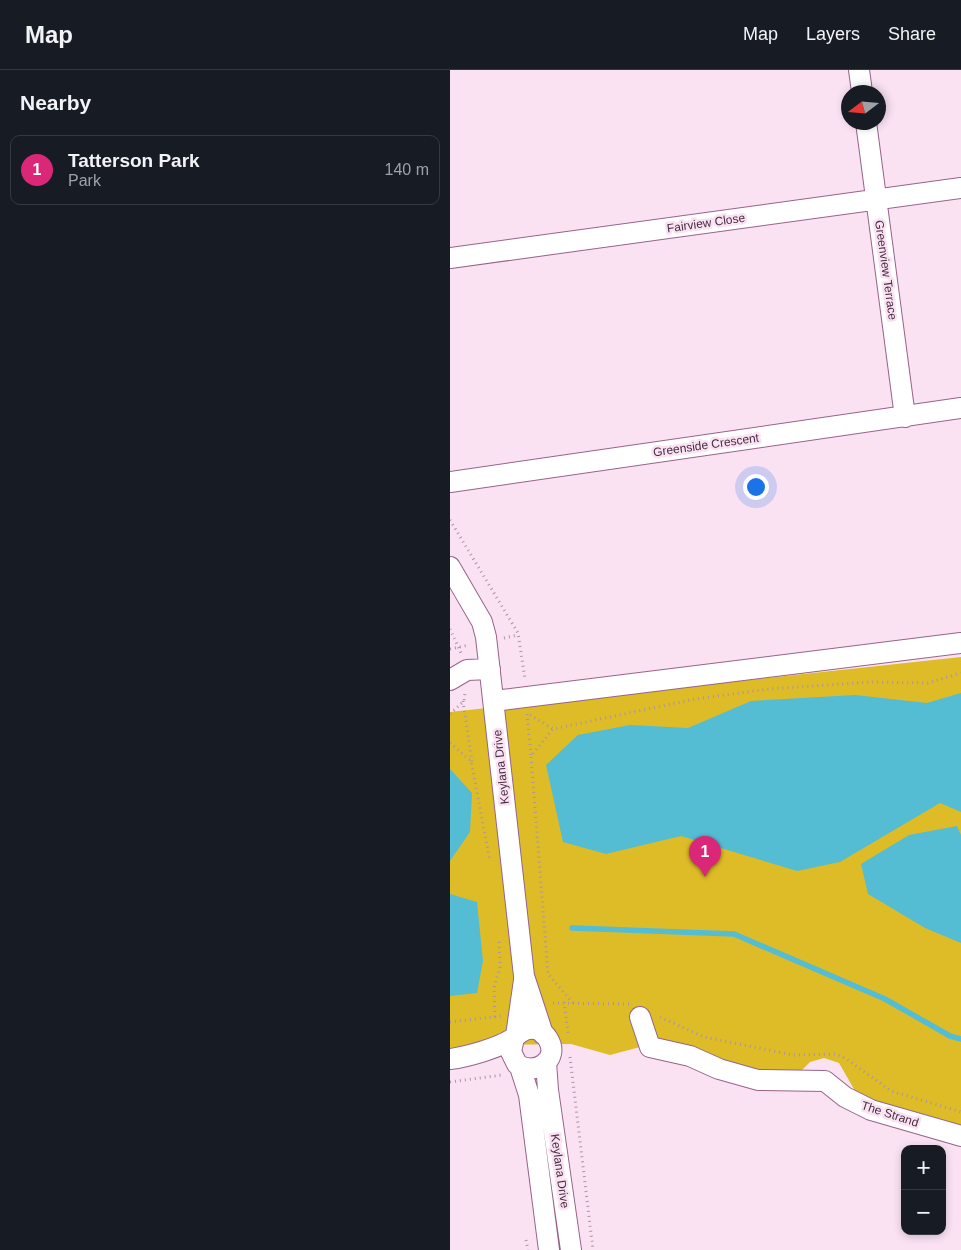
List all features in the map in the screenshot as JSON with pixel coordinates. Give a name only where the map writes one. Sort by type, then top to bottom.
[{"type":"street","points":[[859,70],[861,85]]},
{"type":"street","name":"Greenview Terrace","points":[[867,130],[905,417]]},
{"type":"street","name":"Fairview Close","points":[[450,258],[961,188]]},
{"type":"street","name":"Greenside Crescent","points":[[450,482],[961,408]]},
{"type":"street","name":"Keylana Drive","points":[[450,567],[482,622],[494,701],[527,1010],[543,1034]]},
{"type":"street","points":[[494,701],[524,706],[961,643]]},
{"type":"street","points":[[458,675],[490,668]]},
{"type":"street","name":"Keylana Drive","points":[[515,1037],[527,1010]]},
{"type":"street","name":"The Strand","points":[[644,1013],[650,1047],[690,1056],[719,1068],[758,1080],[825,1081],[845,1097],[871,1110],[961,1136]]},
{"type":"street","points":[[532,1029],[543,1034],[551,1047],[546,1062],[531,1070],[510,1069],[456,1058],[532,1029]]},
{"type":"street","points":[[510,1069],[510,1052],[515,1037]]},
{"type":"street","name":"Keylana Drive","points":[[546,1062],[548,1090],[570,1250]]},
{"type":"street","name":"Keylana Drive","points":[[510,1069],[529,1095],[549,1250]]},
{"type":"path","points":[[450,629],[457,641],[458,675]]},
{"type":"path","points":[[531,756],[553,729],[695,699],[768,689],[871,682],[928,683],[961,673]]},
{"type":"path","points":[[463,702],[491,868]]},
{"type":"path","points":[[524,706],[553,729]]},
{"type":"path","points":[[524,706],[531,756],[548,974],[573,1003]]},
{"type":"path","points":[[450,744],[472,762]]},
{"type":"path","points":[[495,1017],[494,988],[500,967],[498,932]]},
{"type":"path","points":[[564,1002],[568,1040]]},
{"type":"path","points":[[450,1022],[495,1017],[564,1002],[618,1002],[689,1032],[714,1039],[793,1054],[836,1054],[891,1091],[961,1112]]},
{"type":"path","points":[[570,1050],[594,1250]]},
{"type":"path","points":[[450,1082],[510,1069]]},
{"type":"path","points":[[505,1083],[510,1069]]},
{"type":"path","points":[[525,1231],[528,1250]]},
{"type":"shaded area","points":[[961,657],[961,1127],[858,1096],[839,1063],[824,1058],[810,1062],[799,1073],[773,1075],[659,1042],[610,1055],[571,1044],[479,1045],[450,1048],[450,712]]},
{"type":"water","points":[[961,693],[961,812],[940,803],[840,862],[797,871],[681,836],[606,854],[563,842],[546,765],[578,735],[630,725],[688,728],[751,701],[855,695],[927,703]]},
{"type":"water","points":[[450,769],[472,793],[470,832],[450,861]]},
{"type":"water","points":[[957,826],[961,835],[961,943],[925,928],[868,894],[861,864],[909,835]]},
{"type":"water","points":[[450,894],[477,902],[483,961],[477,993],[450,996]]},
{"type":"waterway","points":[[572,928],[734,934],[885,999],[950,1036],[961,1039]]},
{"type":"place","name":"Tatterson Park","points":[[705,877]]}]
